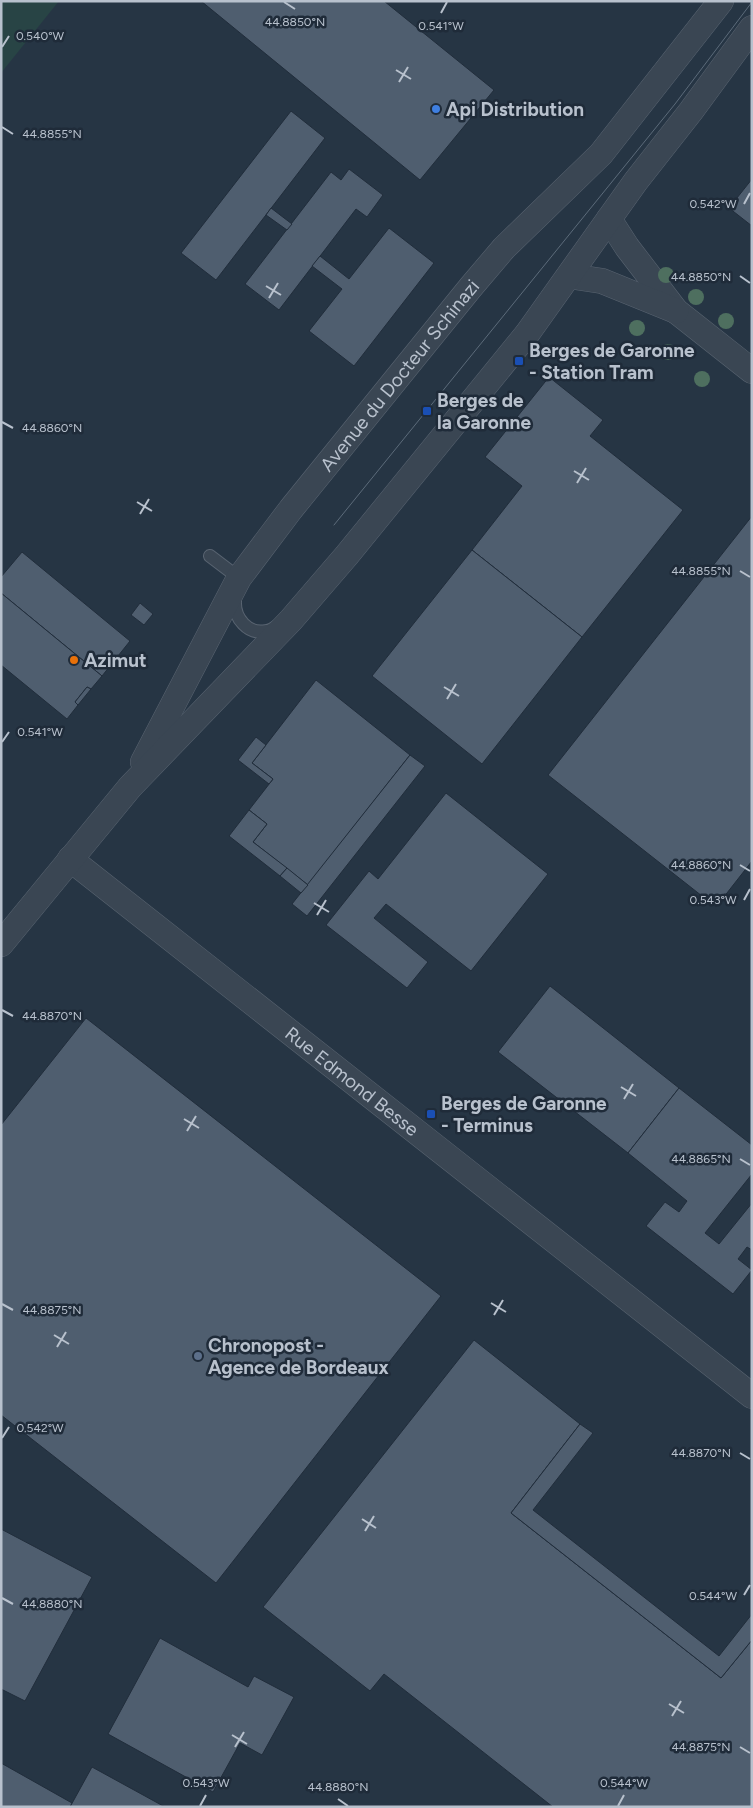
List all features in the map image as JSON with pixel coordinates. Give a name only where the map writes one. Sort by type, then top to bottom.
[{"type":"street","name":"Avenue du Docteur Schinazi","points":[[130,787],[239,578],[291,509],[470,288],[504,248],[601,154],[721,1]]},
{"type":"street","name":"Avenue du Docteur Schinazi","points":[[1,944],[130,787],[290,620],[347,555],[527,334],[609,219],[752,28]]},
{"type":"street","points":[[609,219],[627,247],[676,311],[752,371]]},
{"type":"street","points":[[569,276],[602,281],[676,311]]},
{"type":"street","name":"Rue Edmond Besse","points":[[70,859],[752,1396]]},
{"type":"lane","points":[[210,556],[239,578],[235,602],[236,616],[244,625],[253,631],[266,631],[290,620]]},
{"type":"green space","points":[[1,1],[59,1],[1,73]]},
{"type":"building","points":[[201,1],[384,1],[494,90],[420,180]]},
{"type":"building","points":[[291,111],[325,138],[216,280],[181,253]]},
{"type":"building","points":[[349,169],[383,195],[367,217],[356,209],[279,310],[245,284],[331,172],[341,180]]},
{"type":"building","points":[[752,179],[752,226],[729,208]]},
{"type":"building","points":[[271,208],[292,224],[287,230],[266,215]]},
{"type":"building","points":[[389,228],[434,263],[354,366],[309,331],[342,289],[312,266],[320,256],[349,279]]},
{"type":"building","points":[[549,377],[603,420],[590,436],[683,510],[582,637],[472,550],[522,486],[485,457]]},
{"type":"building","points":[[752,516],[752,861],[716,907],[548,775]]},
{"type":"building","points":[[472,550],[582,637],[482,764],[372,676]]},
{"type":"building","points":[[22,552],[130,641],[102,676],[1,593],[1,577]]},
{"type":"building","points":[[1,593],[102,676],[91,689],[87,687],[75,702],[78,705],[67,719],[1,665]]},
{"type":"building","points":[[140,603],[153,614],[144,625],[131,615]]},
{"type":"building","points":[[316,680],[410,755],[308,885],[253,842],[267,824],[249,810],[273,779],[252,763]]},
{"type":"building","points":[[87,687],[91,689],[78,705],[75,702]]},
{"type":"building","points":[[256,737],[266,745],[252,763],[273,779],[269,784],[238,760]]},
{"type":"building","points":[[410,755],[425,766],[307,916],[292,904]]},
{"type":"building","points":[[446,793],[548,874],[471,971],[386,904],[374,918],[428,962],[407,988],[326,925],[369,871],[378,879]]},
{"type":"building","points":[[249,810],[267,824],[253,842],[287,868],[280,876],[229,836]]},
{"type":"building","points":[[287,868],[308,885],[301,893],[280,876]]},
{"type":"building","points":[[550,986],[679,1088],[628,1153],[498,1052]]},
{"type":"building","name":"Chronopost - Agence de Bordeaux","points":[[86,1018],[441,1296],[216,1583],[1,1415],[1,1125]]},
{"type":"building","points":[[679,1088],[752,1145],[752,1174],[705,1233],[719,1244],[752,1203],[752,1250],[747,1247],[738,1259],[752,1270],[733,1294],[646,1226],[665,1202],[679,1212],[687,1201],[628,1153]]},
{"type":"building","points":[[474,1340],[580,1424],[511,1513],[721,1678],[752,1640],[752,1807],[553,1807],[384,1674],[370,1691],[263,1607]]},
{"type":"building","points":[[580,1424],[593,1433],[533,1510],[719,1656],[752,1614],[752,1640],[721,1678],[511,1513]]},
{"type":"building","points":[[1,1529],[92,1577],[25,1701],[1,1689]]},
{"type":"building","points":[[160,1638],[248,1687],[254,1676],[294,1697],[262,1755],[240,1743],[213,1792],[108,1734]]},
{"type":"building","points":[[1,1763],[72,1803],[70,1807],[1,1807]]},
{"type":"building","points":[[92,1767],[165,1807],[70,1807]]},
{"type":"tram line","points":[[334,525],[675,104],[752,2]]},
{"type":"place","name":"Api Distribution","points":[[436,109]]},
{"type":"place","name":"Berges de Garonne - Station Tram","points":[[519,361]]},
{"type":"place","name":"Berges de la Garonne","points":[[427,411]]},
{"type":"place","name":"Azimut","points":[[74,660]]},
{"type":"place","name":"Berges de Garonne - Terminus","points":[[431,1114]]},
{"type":"place","name":"Chronopost - Agence de Bordeaux","points":[[198,1356]]}]
